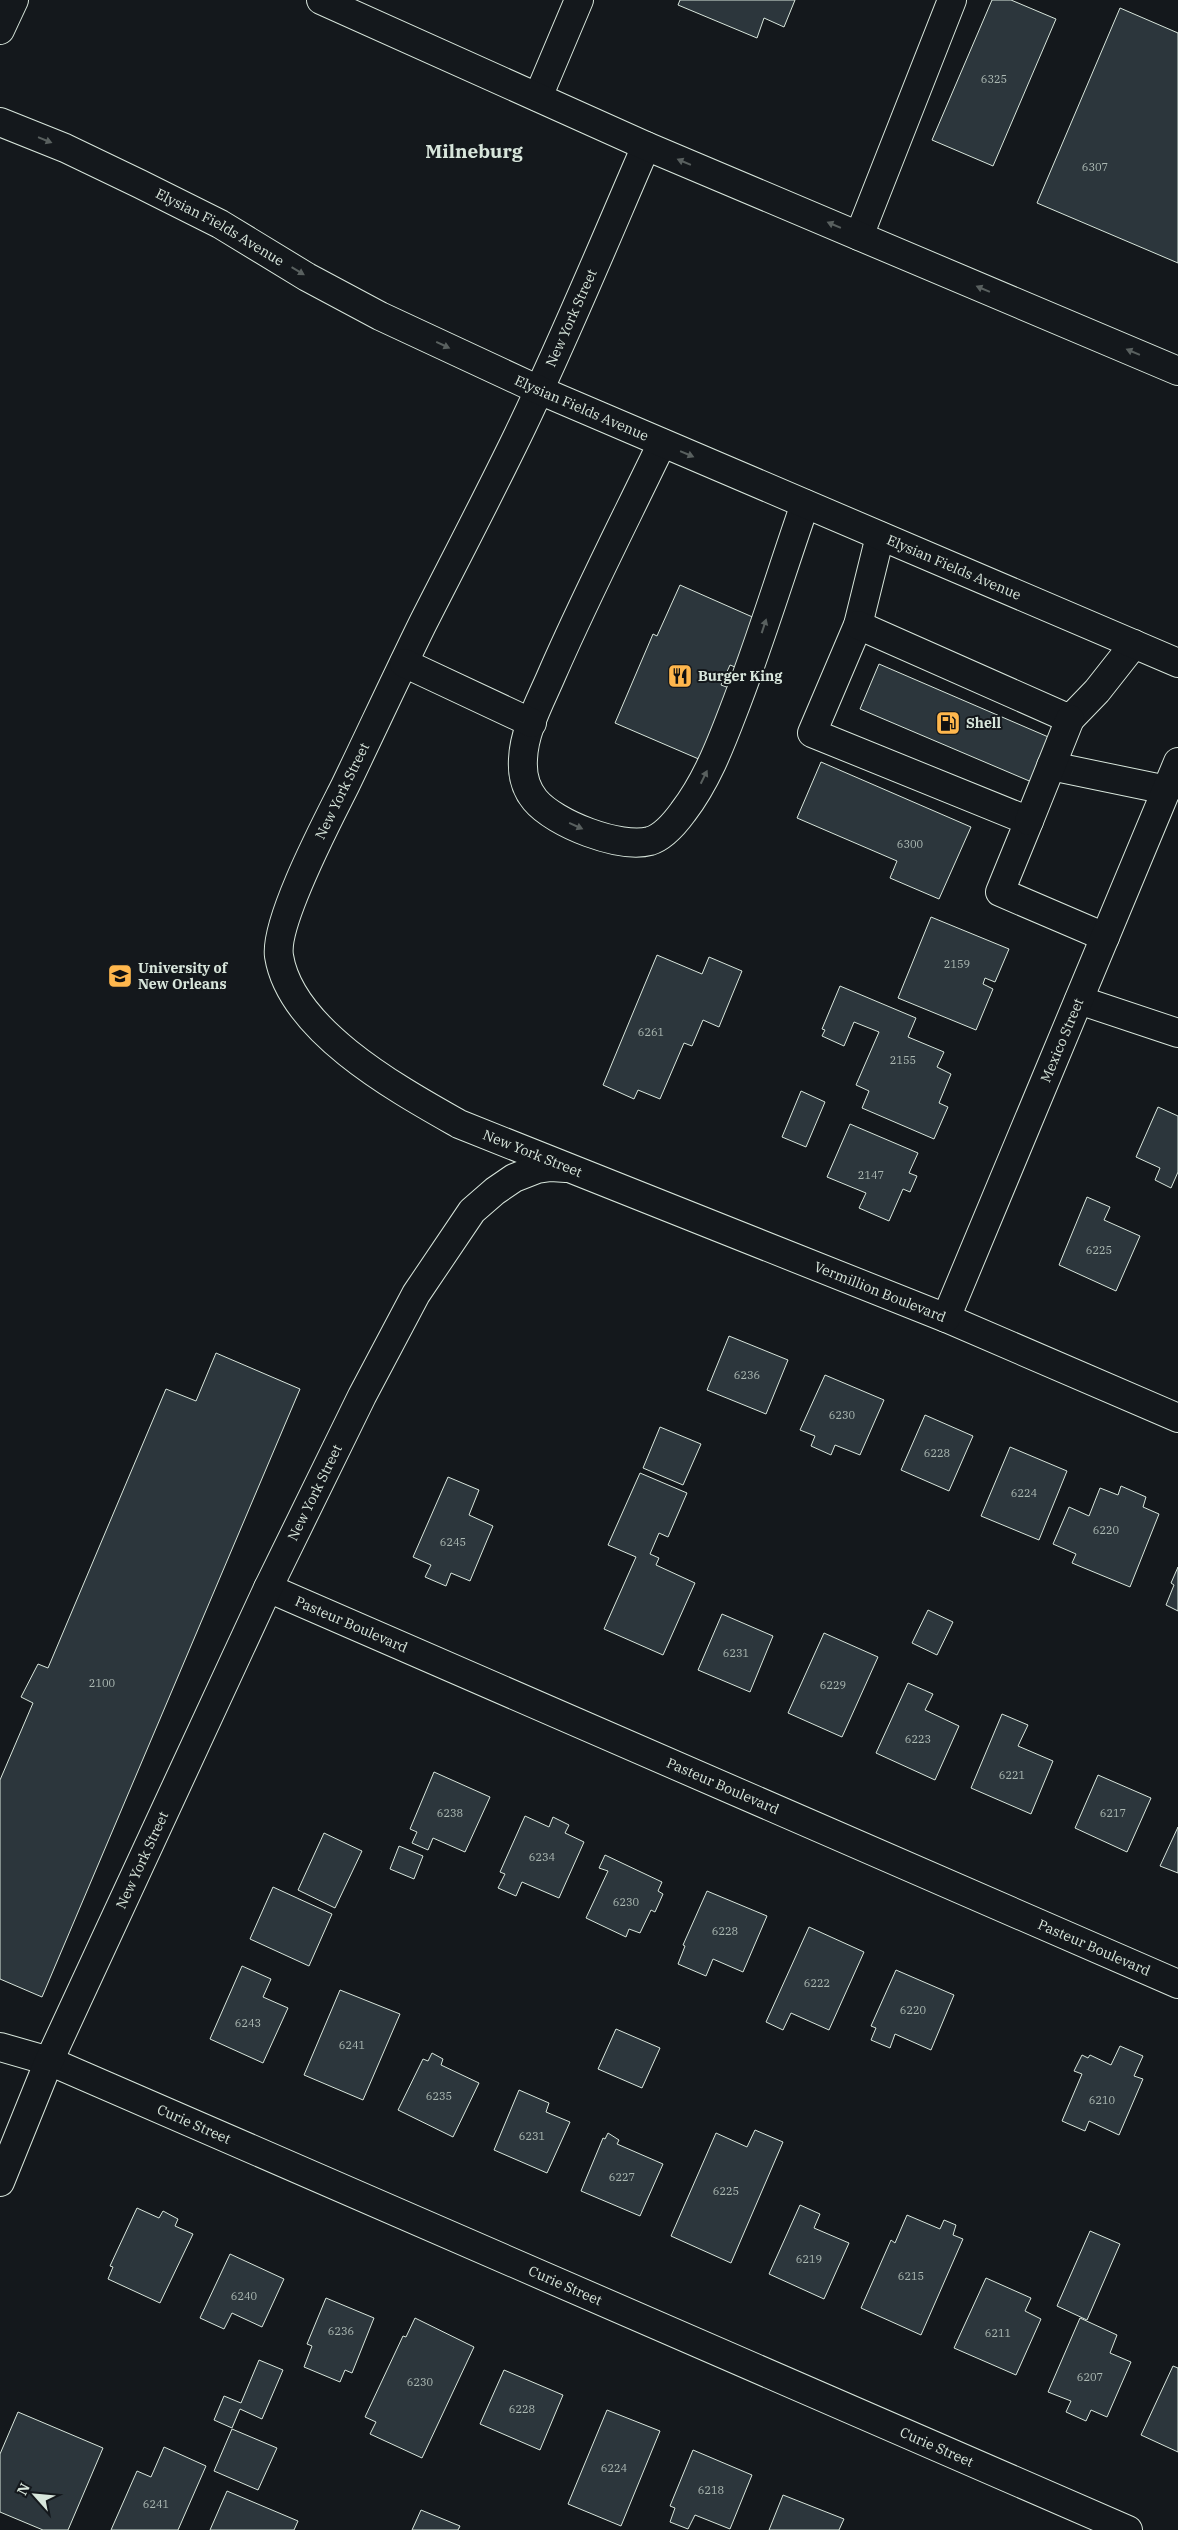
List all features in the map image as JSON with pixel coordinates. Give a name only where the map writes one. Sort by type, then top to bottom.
[{"type":"street","points":[[0,30],[14,0]]},
{"type":"street","points":[[322,0],[646,146],[1178,371]]},
{"type":"street","points":[[538,97],[579,0]]},
{"type":"street","points":[[859,236],[952,0]]},
{"type":"street","name":"Elysian Fields Avenue","points":[[0,122],[65,148],[140,184],[220,224],[307,277],[380,316],[539,390],[1178,663]]},
{"type":"street","name":"New York Street","points":[[580,1170],[459,1124],[395,1088],[350,1054],[312,1019],[289,985],[279,955],[283,926],[309,861],[404,663],[539,390],[646,146]]},
{"type":"street","points":[[662,443],[567,639],[532,723],[522,757],[526,788],[535,800],[544,809],[578,827],[619,842],[636,843],[653,840],[666,831],[684,812],[702,782],[751,667],[805,504]]},
{"type":"street","points":[[880,536],[858,625],[812,733],[1029,821]]},
{"type":"street","points":[[858,625],[1070,719]]},
{"type":"street","points":[[1105,937],[1000,892],[1070,719],[1097,691],[1134,644]]},
{"type":"street","points":[[404,663],[532,723]]},
{"type":"street","name":"Mexico Street","points":[[946,1318],[1178,762]]},
{"type":"street","points":[[1051,766],[1166,790]]},
{"type":"street","points":[[1079,1000],[1178,1033]]},
{"type":"street","name":"New York Street","points":[[0,2182],[49,2061],[268,1588],[362,1396],[416,1294],[472,1211],[514,1178],[537,1169],[551,1167],[580,1170]]},
{"type":"street","name":"Vermillion Boulevard","points":[[580,1170],[946,1318],[1178,1418]]},
{"type":"street","name":"Pasteur Boulevard","points":[[268,1588],[1178,1984]]},
{"type":"street","name":"Curie Street","points":[[0,2047],[49,2061],[1128,2530]]},
{"type":"building","points":[[680,0],[795,0],[784,27],[764,18],[757,38],[678,5]]},
{"type":"building","points":[[992,0],[1011,0],[1056,19],[993,166],[932,140]]},
{"type":"building","points":[[1120,8],[1178,33],[1178,263],[1037,203]]},
{"type":"building","name":"Burger King","points":[[680,585],[757,619],[735,667],[730,665],[721,685],[732,689],[701,760],[615,723],[653,634],[657,636]]},
{"type":"building","points":[[879,664],[1053,739],[1034,783],[860,709]]},
{"type":"building","points":[[821,762],[971,827],[939,899],[890,878],[897,861],[797,818]]},
{"type":"building","points":[[931,917],[1009,949],[995,982],[985,978],[983,984],[993,989],[976,1030],[898,998]]},
{"type":"building","points":[[657,955],[702,974],[709,957],[742,971],[719,1027],[703,1020],[692,1046],[684,1043],[660,1099],[638,1090],[634,1099],[603,1085]]},
{"type":"building","points":[[840,986],[916,1018],[908,1037],[944,1052],[937,1067],[951,1074],[939,1103],[948,1107],[934,1139],[862,1108],[869,1091],[856,1085],[879,1032],[854,1022],[844,1046],[822,1036],[825,1030],[822,1029]]},
{"type":"building","points":[[801,1091],[825,1102],[806,1147],[782,1137]]},
{"type":"building","points":[[1158,1107],[1178,1116],[1178,1172],[1171,1188],[1155,1180],[1160,1168],[1136,1157]]},
{"type":"building","points":[[850,1124],[918,1153],[909,1173],[917,1176],[910,1192],[903,1189],[889,1221],[859,1208],[866,1193],[827,1177]]},
{"type":"building","points":[[1087,1197],[1110,1207],[1104,1220],[1140,1236],[1116,1291],[1059,1265]]},
{"type":"building","points":[[729,1336],[788,1360],[766,1414],[707,1390]]},
{"type":"building","points":[[216,1353],[300,1389],[42,1997],[0,1979],[0,1780],[33,1703],[21,1697],[38,1664],[48,1668],[166,1389],[196,1401]]},
{"type":"building","points":[[825,1375],[884,1400],[860,1455],[835,1445],[831,1455],[811,1446],[815,1436],[800,1430]]},
{"type":"building","points":[[925,1415],[973,1436],[949,1491],[901,1470]]},
{"type":"building","points":[[660,1427],[701,1444],[683,1485],[643,1468]]},
{"type":"building","points":[[1010,1447],[1067,1471],[1039,1540],[981,1516]]},
{"type":"building","points":[[640,1473],[687,1493],[668,1537],[659,1533],[650,1554],[659,1558],[656,1565],[695,1583],[663,1655],[604,1629],[636,1557],[608,1545]]},
{"type":"building","points":[[448,1477],[479,1490],[469,1515],[493,1526],[470,1581],[451,1573],[446,1586],[425,1577],[431,1565],[413,1557]]},
{"type":"building","points":[[1121,1486],[1146,1497],[1143,1507],[1159,1514],[1130,1587],[1072,1563],[1076,1554],[1053,1544],[1069,1507],[1089,1516],[1100,1488],[1118,1495]]},
{"type":"building","points":[[1178,1567],[1178,1611],[1166,1605],[1174,1585],[1171,1583]]},
{"type":"building","points":[[928,1610],[953,1622],[937,1655],[912,1643]]},
{"type":"building","points":[[722,1614],[773,1636],[750,1692],[698,1670]]},
{"type":"building","points":[[824,1633],[878,1657],[842,1737],[788,1713]]},
{"type":"building","points":[[908,1683],[933,1694],[925,1710],[959,1726],[935,1780],[876,1753]]},
{"type":"building","points":[[1002,1714],[1028,1725],[1018,1746],[1053,1761],[1031,1814],[971,1788]]},
{"type":"building","points":[[434,1772],[490,1797],[465,1852],[433,1838],[428,1850],[412,1843],[417,1832],[410,1829]]},
{"type":"building","points":[[1098,1775],[1151,1798],[1127,1852],[1075,1828]]},
{"type":"building","points":[[525,1816],[549,1827],[553,1817],[569,1825],[565,1833],[584,1842],[559,1898],[522,1882],[516,1896],[498,1888],[505,1874],[500,1872]]},
{"type":"building","points":[[1178,1827],[1178,1873],[1160,1866]]},
{"type":"building","points":[[324,1833],[362,1851],[335,1908],[298,1890]]},
{"type":"building","points":[[399,1846],[423,1856],[414,1879],[390,1869]]},
{"type":"building","points":[[605,1855],[662,1882],[658,1891],[663,1894],[655,1912],[651,1910],[640,1933],[629,1929],[626,1937],[586,1918],[608,1871],[599,1868]]},
{"type":"building","points":[[273,1887],[332,1914],[309,1966],[250,1939]]},
{"type":"building","points":[[707,1891],[767,1916],[743,1972],[713,1959],[706,1976],[678,1964],[685,1946],[683,1945]]},
{"type":"building","points":[[809,1927],[864,1952],[829,2030],[791,2013],[783,2030],[766,2022]]},
{"type":"building","points":[[242,1966],[271,1979],[263,1997],[288,2008],[263,2063],[210,2039]]},
{"type":"building","points":[[896,1970],[954,1995],[931,2050],[895,2034],[890,2048],[871,2040],[876,2028],[871,2026]]},
{"type":"building","points":[[340,1990],[400,2014],[363,2100],[304,2075]]},
{"type":"building","points":[[616,2029],[660,2048],[642,2088],[598,2069]]},
{"type":"building","points":[[1120,2046],[1143,2056],[1134,2076],[1143,2079],[1119,2135],[1089,2121],[1085,2131],[1062,2121],[1082,2074],[1074,2071],[1082,2055],[1088,2058],[1090,2055],[1111,2065]]},
{"type":"building","points":[[432,2053],[443,2059],[441,2065],[479,2083],[453,2137],[398,2110],[423,2059],[428,2061]]},
{"type":"building","points":[[519,2090],[549,2103],[546,2112],[570,2122],[547,2173],[494,2150]]},
{"type":"building","points":[[755,2130],[783,2142],[731,2263],[671,2236],[716,2133],[747,2147]]},
{"type":"building","points":[[608,2133],[619,2140],[617,2144],[663,2164],[640,2216],[581,2191],[603,2138],[605,2139]]},
{"type":"building","points":[[800,2205],[820,2214],[814,2228],[849,2243],[824,2299],[769,2274]]},
{"type":"building","points":[[137,2208],[159,2218],[163,2211],[178,2219],[175,2226],[193,2234],[160,2303],[108,2279],[113,2267],[110,2266]]},
{"type":"building","points":[[907,2215],[940,2229],[944,2220],[956,2225],[953,2235],[963,2239],[921,2335],[861,2308],[891,2240],[895,2243]]},
{"type":"building","points":[[1090,2231],[1120,2244],[1087,2320],[1057,2306]]},
{"type":"building","points":[[230,2254],[284,2279],[262,2327],[232,2313],[224,2329],[200,2318]]},
{"type":"building","points":[[986,2278],[1031,2298],[1025,2311],[1041,2319],[1016,2375],[954,2348]]},
{"type":"building","points":[[326,2298],[374,2318],[352,2373],[345,2370],[340,2382],[304,2367],[312,2346],[307,2344]]},
{"type":"building","points":[[415,2318],[474,2347],[422,2458],[370,2434],[376,2422],[365,2417],[403,2336],[406,2337]]},
{"type":"building","points":[[1080,2318],[1117,2335],[1110,2353],[1131,2362],[1107,2417],[1091,2410],[1086,2421],[1066,2412],[1071,2401],[1048,2392]]},
{"type":"building","points":[[259,2360],[283,2370],[262,2419],[240,2409],[232,2428],[214,2420],[224,2396],[241,2403]]},
{"type":"building","points":[[1173,2366],[1178,2368],[1178,2452],[1141,2435]]},
{"type":"building","points":[[504,2370],[563,2395],[540,2450],[480,2424]]},
{"type":"building","points":[[607,2410],[660,2431],[621,2526],[568,2504]]},
{"type":"building","points":[[18,2412],[103,2448],[68,2530],[43,2530],[0,2512],[0,2454]]},
{"type":"building","points":[[232,2429],[277,2448],[258,2490],[214,2471]]},
{"type":"building","points":[[164,2447],[206,2466],[178,2530],[111,2530],[137,2471],[151,2477]]},
{"type":"building","points":[[693,2450],[752,2475],[730,2529],[695,2515],[688,2529],[670,2522],[675,2508],[670,2506]]},
{"type":"building","points":[[227,2491],[298,2521],[294,2530],[210,2530]]},
{"type":"building","points":[[783,2495],[844,2519],[839,2530],[769,2530]]},
{"type":"building","points":[[421,2510],[460,2526],[458,2530],[412,2530]]},
{"type":"place","name":"Burger King","points":[[680,676]]},
{"type":"place","name":"Shell","points":[[948,723]]},
{"type":"place","name":"University of New Orleans","points":[[120,976]]},
{"type":"district","name":"Milneburg","points":[[474,151]]}]
